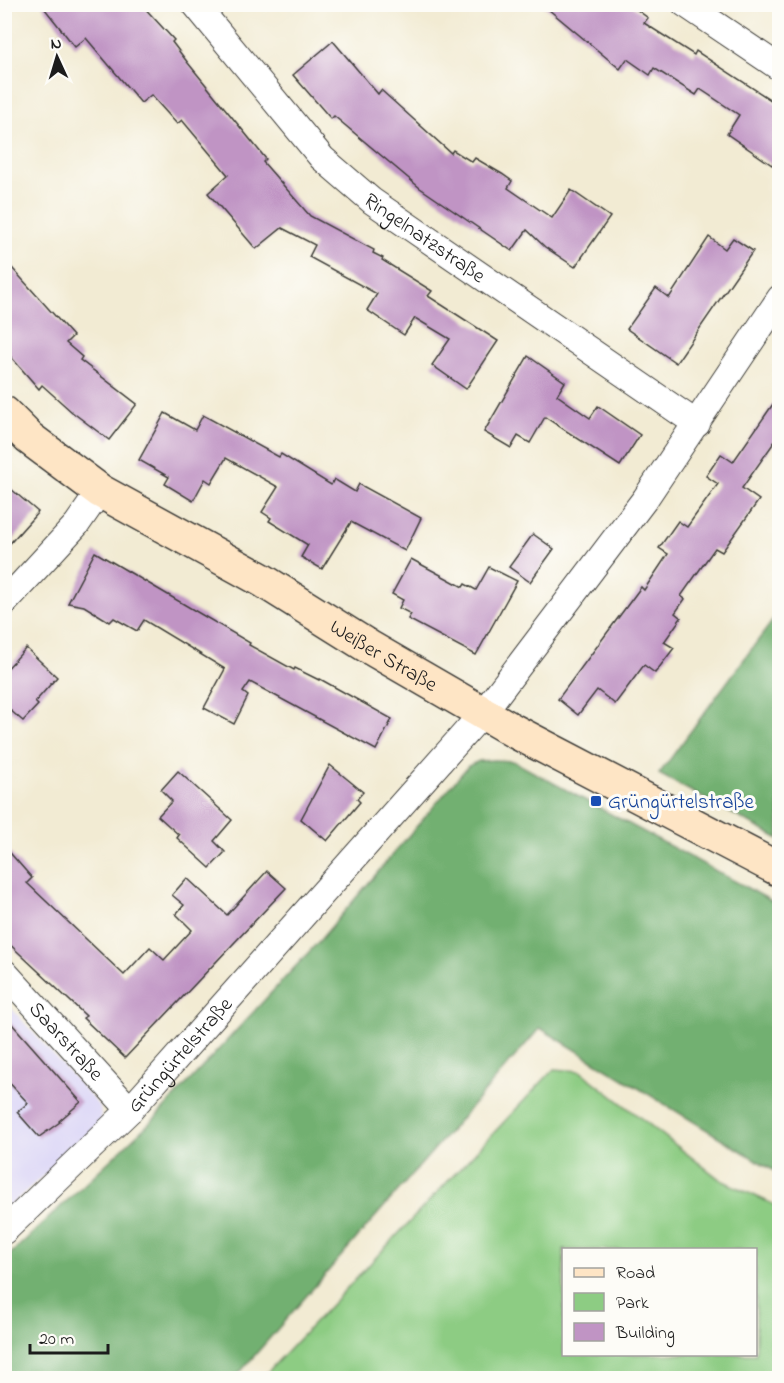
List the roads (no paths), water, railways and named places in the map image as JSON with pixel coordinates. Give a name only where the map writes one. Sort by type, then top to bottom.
[{"type":"street","name":"Ringelnatzstraße","points":[[195,4],[322,158],[372,201],[697,424]]},
{"type":"street","points":[[685,4],[780,68]]},
{"type":"street","name":"Grüngürtelstraße","points":[[4,1231],[130,1110],[483,713],[590,575],[645,499],[780,298]]},
{"type":"street","name":"Weißer Straße","points":[[4,414],[29,438],[100,491],[262,580],[369,647],[483,713],[780,870]]},
{"type":"street","points":[[4,603],[77,524],[100,491]]},
{"type":"street","name":"Saarstraße","points":[[4,972],[130,1110]]},
{"type":"place","name":"Grüngürtelstraße","points":[[596,801]]}]
